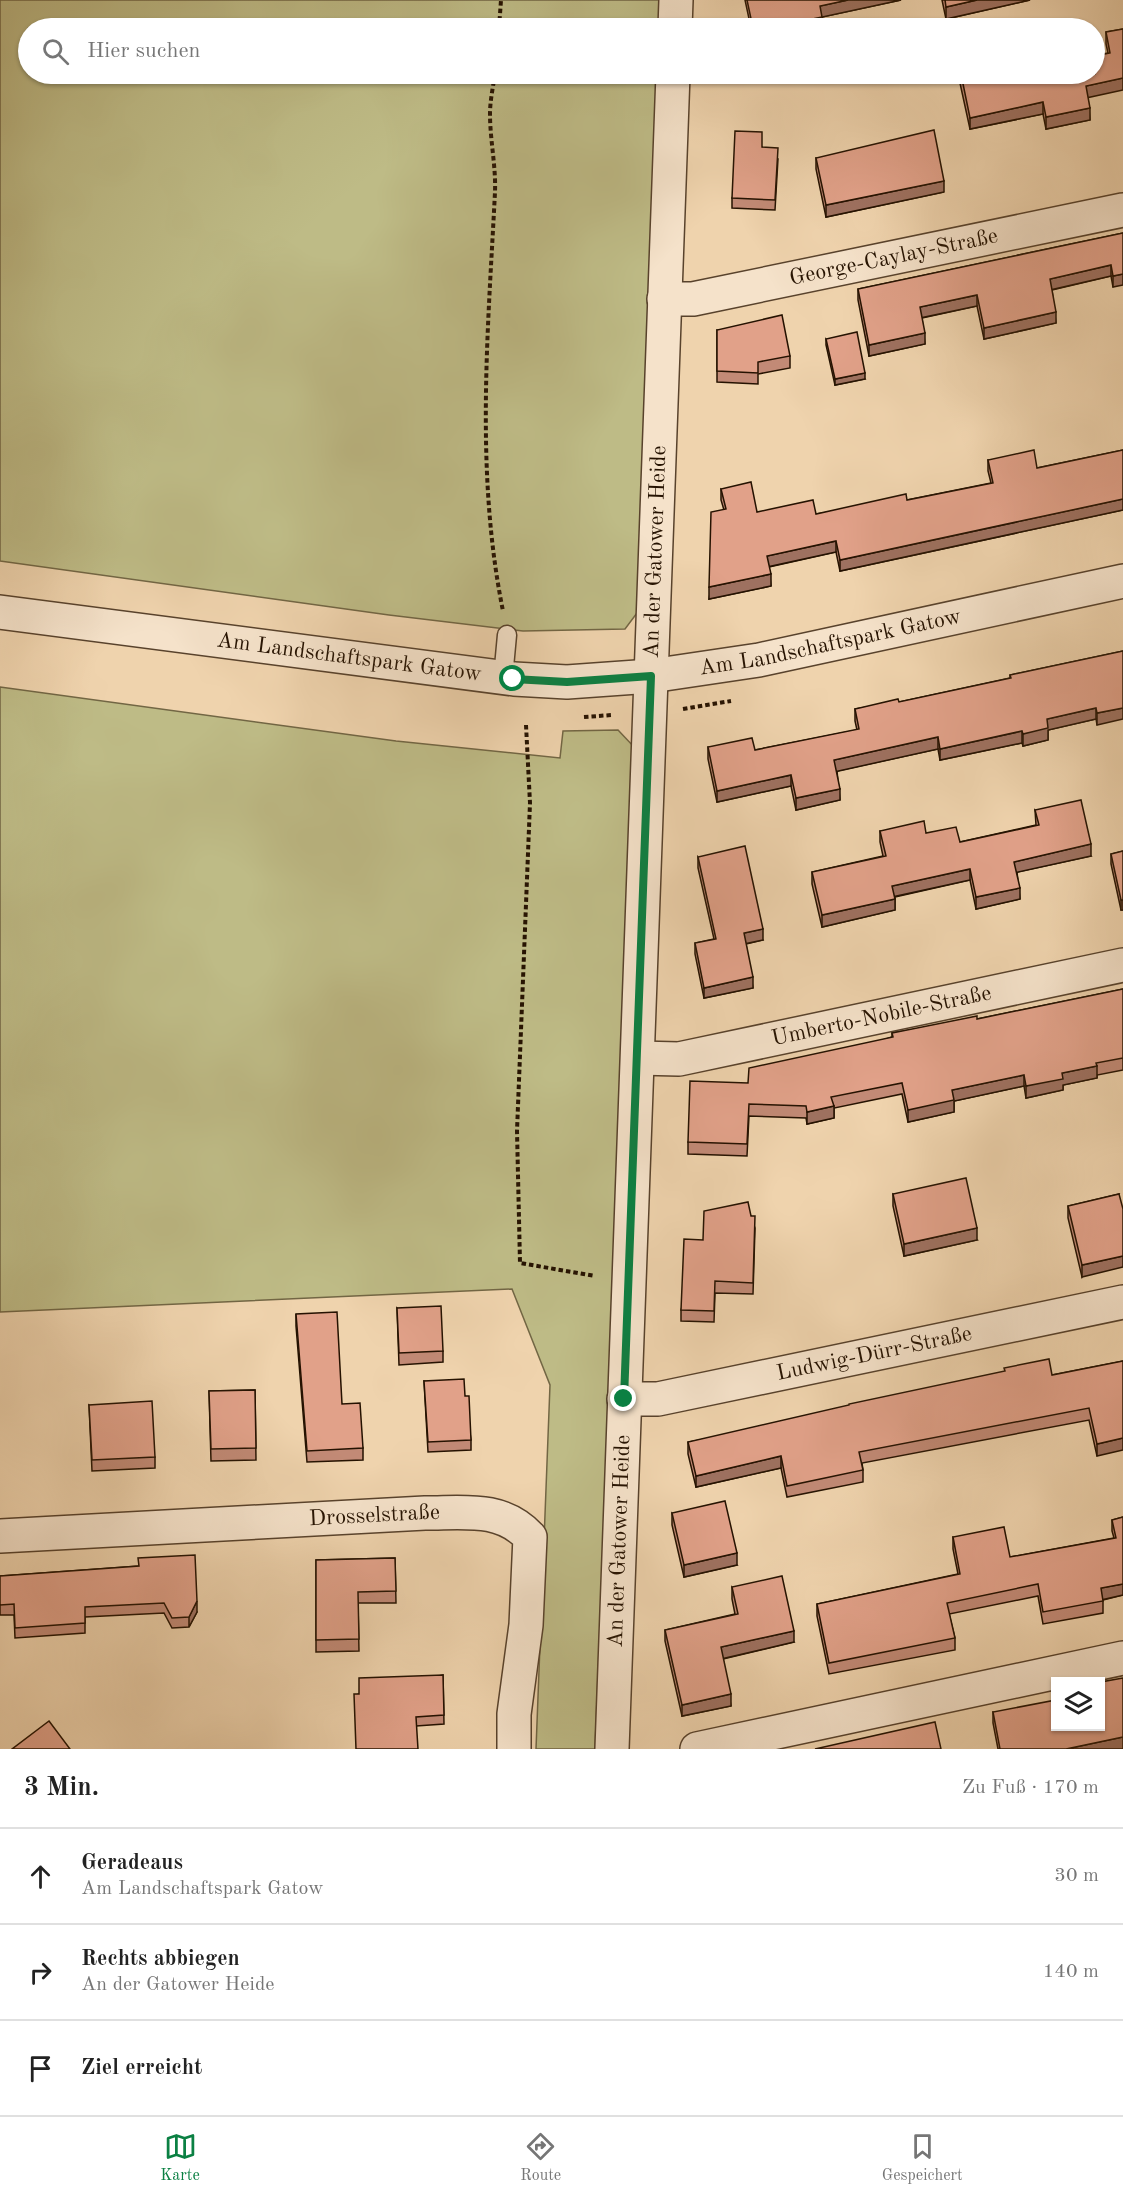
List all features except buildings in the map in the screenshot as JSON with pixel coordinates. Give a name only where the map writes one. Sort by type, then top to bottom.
[{"type":"street","points":[[675,18],[676,0]]},
{"type":"street","name":"An der Gatower Heide","points":[[612,1749],[673,84]]},
{"type":"street","name":"George-Caylay-Straße","points":[[664,299],[693,299],[1123,210]]},
{"type":"street","name":"Am Landschaftspark Gatow","points":[[0,612],[503,678],[567,682],[651,676],[769,658],[1123,581]]},
{"type":"street","name":"Umberto-Nobile-Straße","points":[[638,1058],[679,1059],[1123,965]]},
{"type":"street","name":"Ludwig-Dürr-Straße","points":[[624,1399],[658,1399],[1123,1302]]},
{"type":"street","name":"Drosselstraße","points":[[0,1536],[425,1513],[485,1513],[508,1519],[530,1537],[526,1625],[514,1714],[514,1749]]},
{"type":"street","points":[[697,1749],[1123,1658]]},
{"type":"lane","points":[[503,678],[507,634]]},
{"type":"path","points":[[500,18],[501,0]]},
{"type":"path","points":[[494,84],[490,115],[496,171],[487,360],[486,437],[491,530],[507,634]]},
{"type":"path","points":[[526,725],[530,803],[517,1131],[520,1263],[601,1277]]},
{"type":"shaded area","points":[[0,0],[660,0],[659,18],[18,18],[18,84],[657,84],[637,613],[625,629],[523,631],[389,615],[0,561]]},
{"type":"shaded area","points":[[0,687],[396,741],[560,758],[563,731],[618,730],[635,748],[595,1749],[536,1749],[550,1385],[512,1289],[0,1312]]},
{"type":"route","points":[[513,679],[567,682],[651,676],[624,1399]]}]
